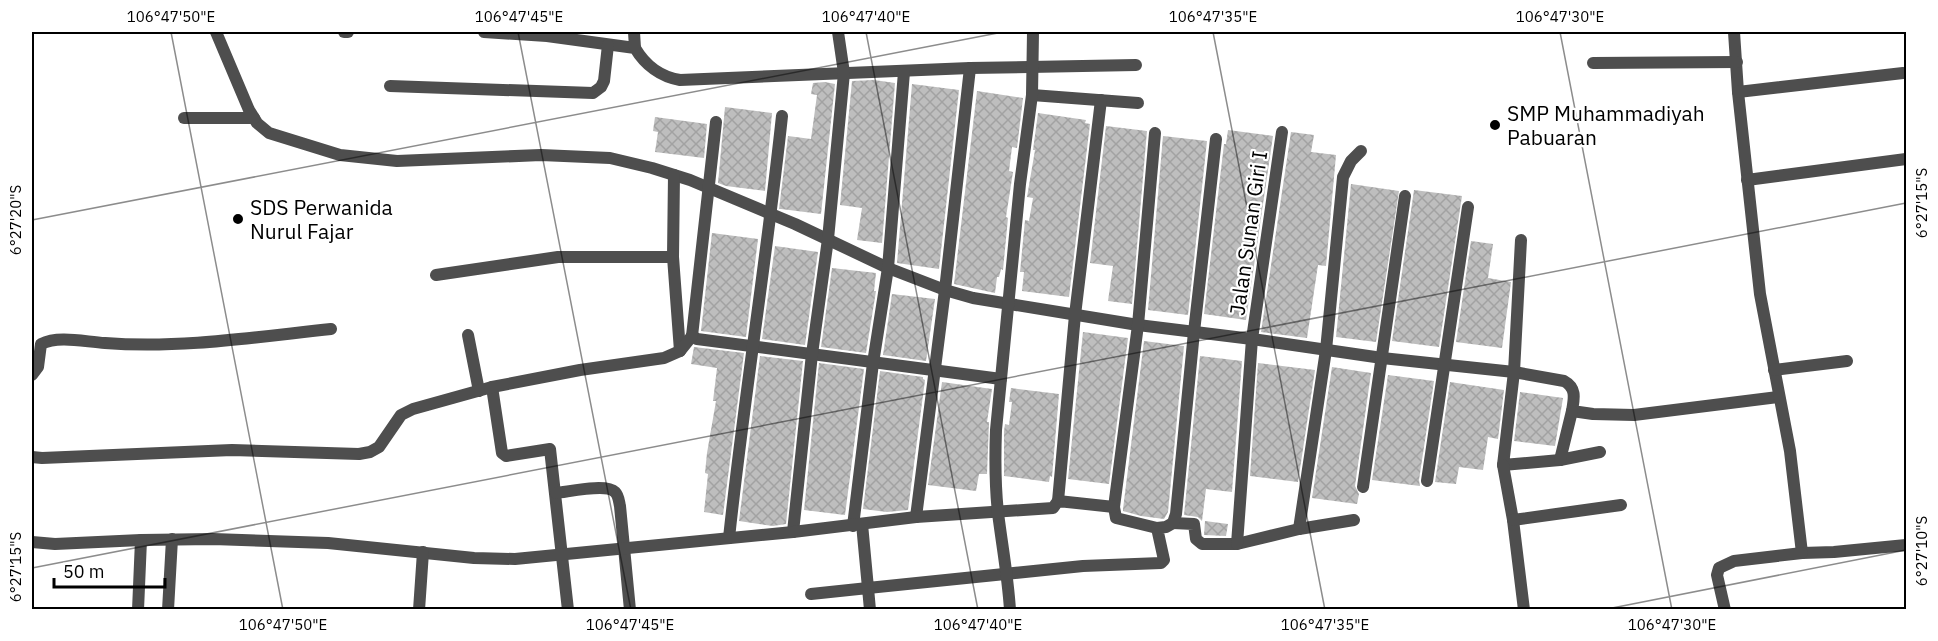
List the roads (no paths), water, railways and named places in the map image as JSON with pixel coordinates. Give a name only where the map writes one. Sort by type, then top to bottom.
[{"type":"street","points":[[216,32],[254,118],[269,133],[340,154],[397,161],[541,155],[610,158],[674,175],[828,239],[888,267],[945,290],[973,298],[1138,325],[1382,358],[1514,372],[1564,381],[1574,391],[1572,411],[1560,460]]},
{"type":"street","points":[[484,32],[547,36],[635,48]]},
{"type":"street","points":[[634,32],[635,48],[640,57],[661,75],[680,80],[970,68],[1136,65]]},
{"type":"street","points":[[793,532],[812,354],[828,239],[844,73],[838,32]]},
{"type":"street","points":[[1010,609],[1008,573],[998,513],[996,455],[1020,184],[1032,95],[1033,32]]},
{"type":"street","points":[[1734,32],[1738,92],[1760,294],[1790,451],[1802,553]]},
{"type":"street","points":[[390,86],[592,93],[601,87],[604,81],[608,45]]},
{"type":"street","points":[[1593,63],[1737,62]]},
{"type":"street","points":[[916,518],[970,68]]},
{"type":"street","points":[[870,609],[858,525],[873,363],[888,267],[904,72]]},
{"type":"street","points":[[1738,92],[1903,73]]},
{"type":"street","points":[[1032,95],[1138,103]]},
{"type":"street","points":[[32,542],[55,544],[172,539],[328,543],[515,559],[916,518],[1053,508],[1058,501],[1075,315],[1101,100]]},
{"type":"street","points":[[729,538],[782,116]]},
{"type":"street","points":[[184,118],[254,118]]},
{"type":"street","points":[[32,457],[232,450],[359,454],[379,447],[401,414],[413,409],[492,387],[580,370],[664,358],[680,351],[692,336],[716,122]]},
{"type":"street","name":"Jalan Sunan Giri I","points":[[1237,544],[1252,339],[1282,132]]},
{"type":"street","points":[[1155,133],[1138,325],[1114,507],[1116,518],[1157,528],[1173,523],[1194,524],[1196,539],[1202,544],[1237,544],[1299,529],[1354,520]]},
{"type":"street","points":[[1173,523],[1176,514],[1216,139]]},
{"type":"street","points":[[1299,529],[1326,350],[1342,177],[1351,161],[1361,151]]},
{"type":"street","points":[[1747,180],[1906,159]]},
{"type":"street","points":[[674,175],[673,257],[680,351]]},
{"type":"street","points":[[1363,487],[1405,196]]},
{"type":"street","points":[[1427,481],[1468,207]]},
{"type":"street","points":[[1521,240],[1514,372],[1503,465],[1513,520],[1524,609]]},
{"type":"street","points":[[436,275],[558,257],[673,257]]},
{"type":"street","points":[[32,375],[38,367],[41,344],[53,339],[128,345],[231,340],[330,329]]},
{"type":"street","points":[[468,335],[478,391]]},
{"type":"street","points":[[692,336],[697,339],[1001,379]]},
{"type":"street","points":[[1773,370],[1847,361]]},
{"type":"street","points":[[492,387],[502,453],[506,456],[550,449],[568,609]]},
{"type":"street","points":[[1572,411],[1634,415],[1778,397]]},
{"type":"street","points":[[1503,465],[1560,460],[1600,452]]},
{"type":"street","points":[[556,493],[590,489],[613,490],[618,498],[630,609]]},
{"type":"street","points":[[1058,501],[1114,507]]},
{"type":"street","points":[[1513,520],[1621,505]]},
{"type":"street","points":[[811,594],[1083,566],[1161,563],[1164,556],[1157,528]]},
{"type":"street","points":[[168,609],[172,539]]},
{"type":"street","points":[[138,609],[141,540]]},
{"type":"street","points":[[1725,609],[1718,575],[1719,568],[1734,561],[1906,545]]},
{"type":"street","points":[[419,609],[423,552]]},
{"type":"place","name":"SMP Muhammadiyah Pabuaran","points":[[1495,125]]},
{"type":"place","name":"SDS Perwanida Nurul Fajar","points":[[238,219]]}]
